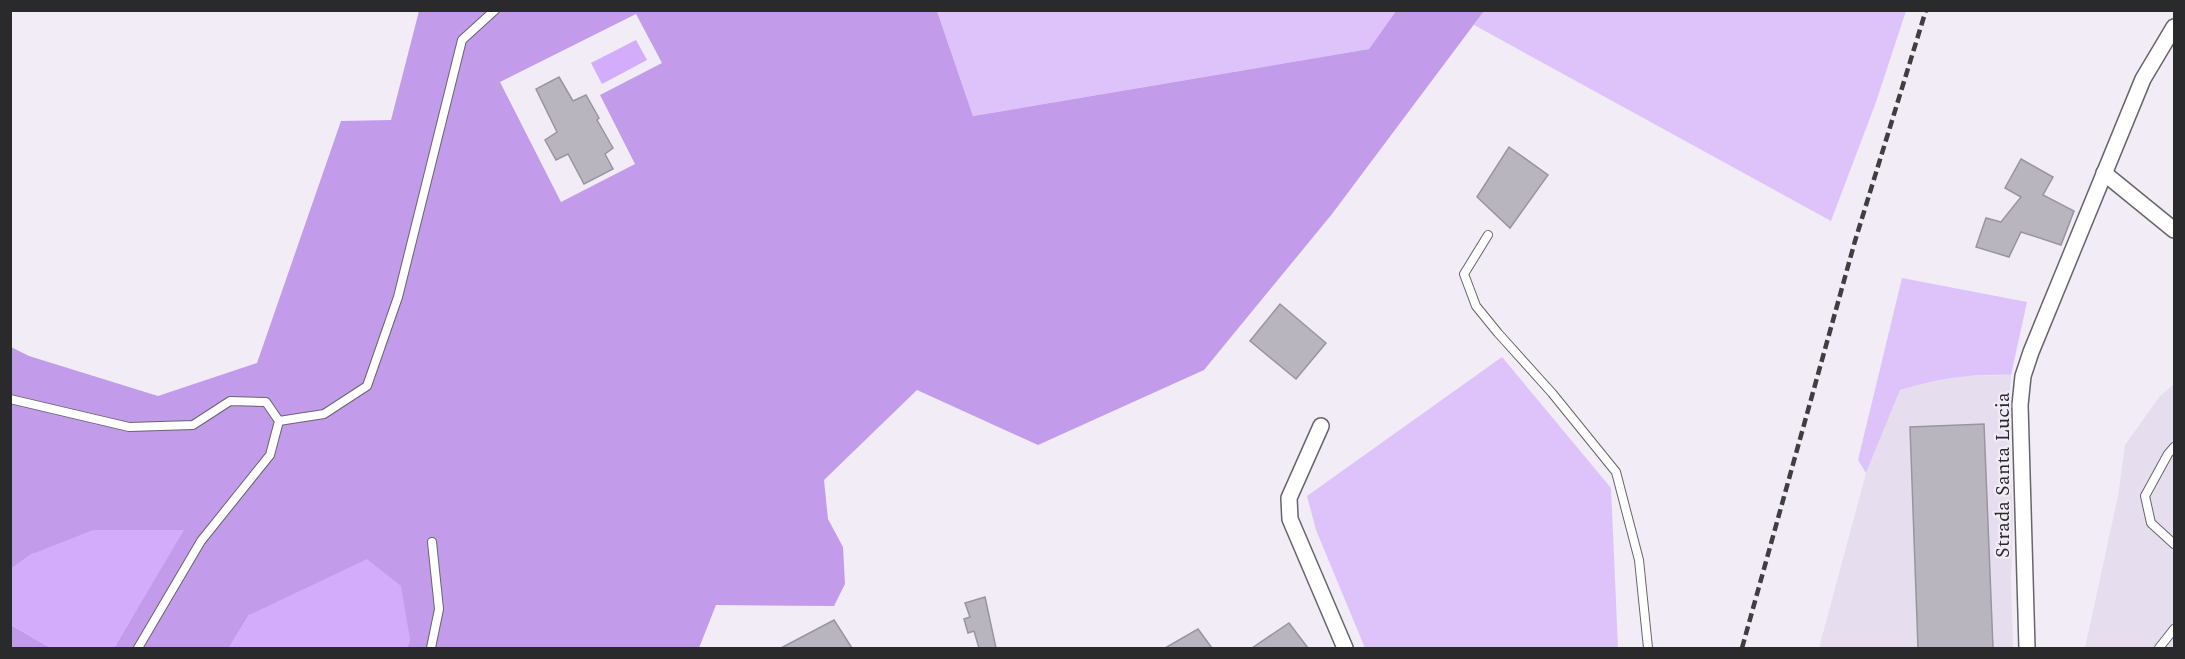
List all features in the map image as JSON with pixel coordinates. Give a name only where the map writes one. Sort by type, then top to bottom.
[{"type":"street","name":"Strada Santa Lucia","points":[[2027,648],[2020,405],[2023,376],[2143,79],[2175,27]]},
{"type":"street","points":[[2104,173],[2175,230]]},
{"type":"street","points":[[1321,426],[1289,498],[1290,519],[1345,648]]},
{"type":"lane","points":[[279,421],[324,414],[367,386],[398,297],[462,40],[495,10]]},
{"type":"lane","points":[[1488,235],[1464,274],[1476,306],[1552,393],[1616,472],[1639,560],[1648,648]]},
{"type":"lane","points":[[10,399],[129,427],[193,424],[230,401],[266,402],[279,421],[270,454],[201,541],[138,648]]},
{"type":"lane","points":[[2175,447],[2168,454],[2145,496],[2151,523],[2175,544]]},
{"type":"lane","points":[[430,648],[439,609],[432,542]]},
{"type":"lane","points":[[2158,648],[2175,629]]},
{"type":"shaded area","points":[[1484,10],[1906,11],[1876,102],[1831,221],[1474,25]]},
{"type":"shaded area","points":[[419,11],[937,11],[973,116],[1369,49],[1396,11],[1484,11],[1332,214],[1204,370],[1038,445],[917,390],[824,480],[828,519],[843,547],[845,584],[834,606],[716,605],[699,648],[407,648],[410,639],[249,615],[229,648],[114,648],[183,530],[32,554],[11,569],[11,347],[29,356],[158,396],[257,363],[341,121],[391,120]],"holes":[[[636,14],[662,63],[600,95],[635,164],[561,202],[500,82]]]},
{"type":"shaded area","points":[[937,11],[1396,11],[1369,49],[973,116]]},
{"type":"shaded area","points":[[636,40],[647,60],[602,84],[591,63]]},
{"type":"shaded area","points":[[1902,278],[2027,302],[2011,375],[1955,378],[1928,382],[1900,390],[1866,473],[1858,460]]},
{"type":"shaded area","points":[[1502,357],[1611,488],[1618,648],[1365,648],[1316,530],[1307,496]]},
{"type":"shaded area","points":[[2011,375],[2008,417],[2013,516],[2011,577],[2013,648],[1819,648],[1866,473],[1900,390],[1930,381],[1960,376]]},
{"type":"shaded area","points":[[2174,384],[2174,648],[2085,648],[2118,496],[2125,445],[2160,396]]},
{"type":"shaded area","points":[[93,530],[184,530],[114,648],[51,648],[11,625],[11,569],[32,554]]},
{"type":"shaded area","points":[[367,559],[401,586],[410,639],[407,648],[229,648],[249,615]]},
{"type":"shaded area","points":[[11,625],[51,648],[11,648]]},
{"type":"building","points":[[559,77],[573,101],[586,95],[613,148],[605,154],[613,169],[584,184],[568,154],[556,160],[545,140],[557,132],[536,89]]},
{"type":"building","points":[[1509,147],[1548,175],[1510,228],[1477,197]]},
{"type":"building","points":[[2021,159],[2053,177],[2043,195],[2074,211],[2061,245],[2021,232],[2009,257],[1976,247],[1986,218],[2001,222],[2021,197],[2005,188]]},
{"type":"building","points":[[1280,304],[1326,343],[1296,379],[1250,341]]},
{"type":"building","points":[[1984,424],[1993,648],[1918,648],[1910,427]]},
{"type":"building","points":[[985,597],[996,648],[979,648],[974,631],[968,633],[964,619],[970,617],[965,603]]},
{"type":"building","points":[[834,620],[852,648],[781,648]]},
{"type":"building","points":[[1289,623],[1308,648],[1252,648]]},
{"type":"building","points":[[1198,629],[1212,648],[1165,648]]},
{"type":"railway","points":[[1742,648],[1855,241],[1926,10]]}]
